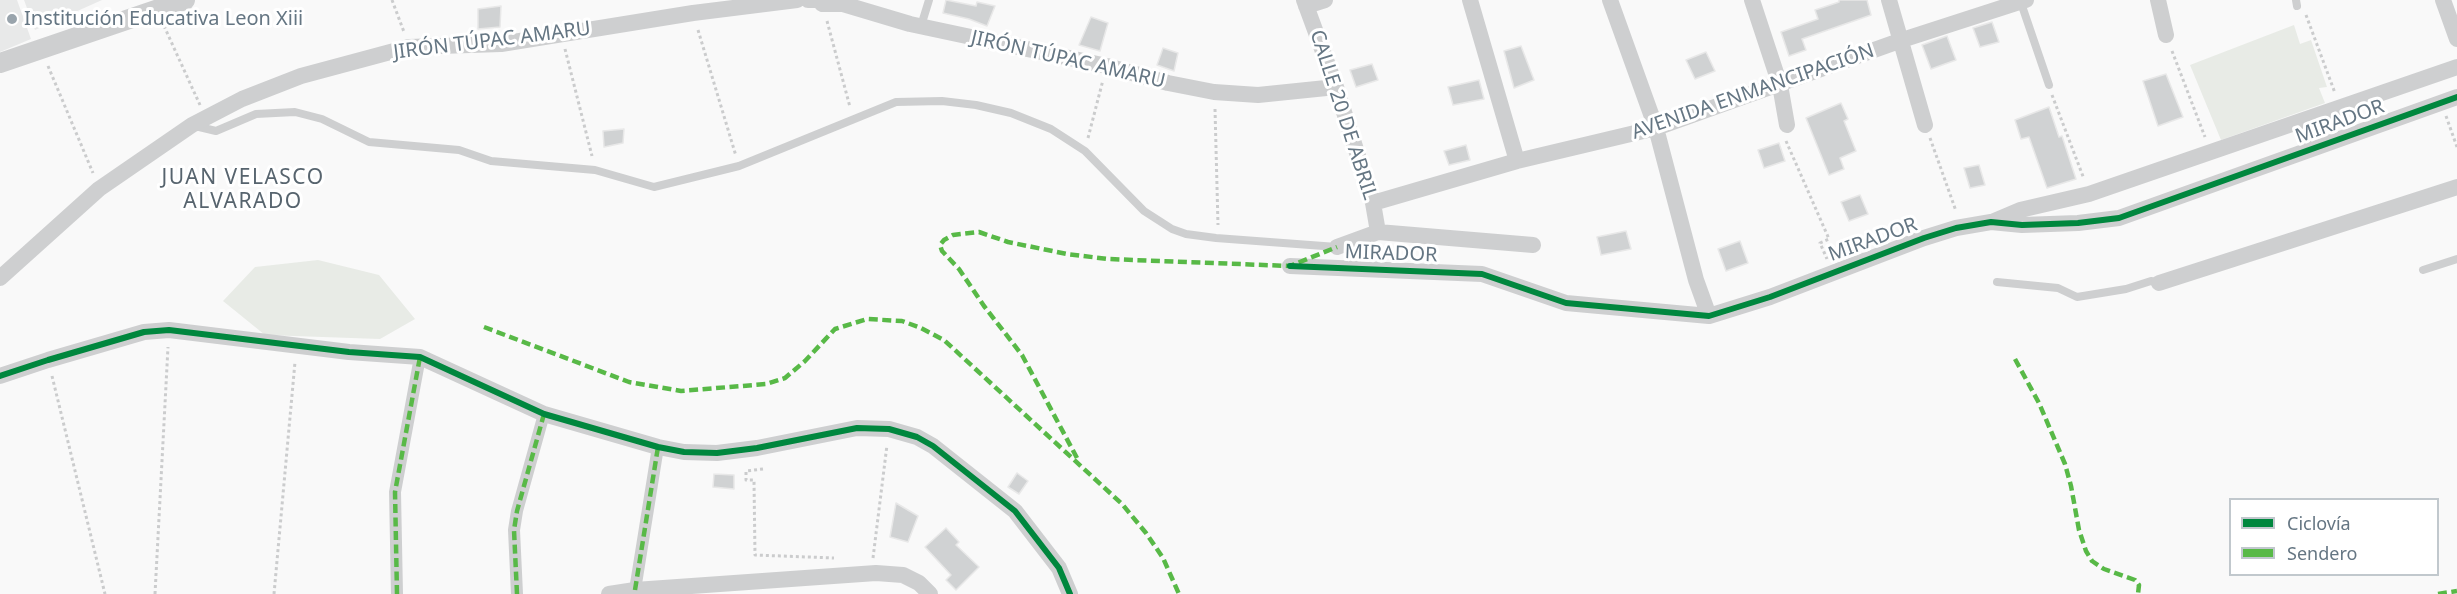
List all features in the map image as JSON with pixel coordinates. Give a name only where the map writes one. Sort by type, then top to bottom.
[{"type":"street","points":[[0,63],[185,0]]},
{"type":"street","name":"JIRÓN TÚPAC AMARU","points":[[0,277],[99,189],[199,121],[251,94],[301,76],[409,47],[501,44],[693,13],[797,0]]},
{"type":"street","points":[[1305,3],[1325,0]]},
{"type":"street","points":[[1470,0],[1517,161]]},
{"type":"street","points":[[1610,0],[1656,128],[1696,280],[1708,316]]},
{"type":"street","points":[[1752,0],[1780,86],[1787,125]]},
{"type":"street","points":[[1889,0],[1925,125]]},
{"type":"street","points":[[2158,0],[2166,35]]},
{"type":"street","points":[[2443,0],[2457,39]]},
{"type":"street","name":"AVENIDA ENMANCIPACIÓN","points":[[1373,203],[1517,161],[1656,128],[1780,86],[1902,40],[2022,1]]},
{"type":"street","name":"JIRÓN TÚPAC AMARU","points":[[815,2],[843,4],[921,26],[1107,66],[1168,83],[1214,92],[1258,95],[1336,87]]},
{"type":"street","name":"CALLE 20 DE ABRIL","points":[[1305,3],[1336,87],[1373,203],[1378,232]]},
{"type":"street","name":"MIRADOR","points":[[1290,266],[1482,274],[1566,303],[1708,316],[1770,297],[1924,238],[1956,228],[1991,222],[2020,210],[2089,194],[2457,67]]},
{"type":"street","name":"MIRADOR","points":[[1991,222],[2022,225],[2078,223],[2119,218],[2457,97]]},
{"type":"street","points":[[2159,283],[2457,187]]},
{"type":"street","points":[[1337,247],[1378,232],[1533,245]]},
{"type":"street","points":[[0,376],[144,332],[169,330],[349,352],[420,357],[544,414],[658,447],[684,452],[717,453],[857,428],[890,429],[917,437],[933,446],[1015,511],[1059,567],[1070,594]]},
{"type":"street","points":[[397,594],[395,492],[420,357]]},
{"type":"street","points":[[517,594],[514,530],[517,511],[544,414]]},
{"type":"street","points":[[635,592],[658,447]]},
{"type":"street","points":[[609,594],[756,588],[876,573],[903,575],[919,583],[930,594]]},
{"type":"lane","points":[[921,26],[929,0]]},
{"type":"lane","points":[[2022,1],[2049,85]]},
{"type":"lane","points":[[199,121],[216,131],[256,114],[295,112],[322,119],[369,142],[459,150],[491,161],[596,170],[654,187],[739,166],[896,102],[942,101],[976,105],[1011,113],[1051,129],[1085,151],[1144,211],[1172,229],[1186,234],[1216,238],[1337,247]]},
{"type":"lane","points":[[2423,270],[2457,259]]},
{"type":"lane","points":[[1997,282],[2058,288],[2077,297],[2126,289],[2151,281],[2159,283]]},
{"type":"path","points":[[392,0],[409,47]]},
{"type":"path","points":[[815,2],[854,121]]},
{"type":"path","points":[[157,10],[199,121]]},
{"type":"path","points":[[693,13],[739,166]]},
{"type":"path","points":[[2306,14],[2340,109]]},
{"type":"path","points":[[561,33],[596,170]]},
{"type":"path","points":[[2166,35],[2208,145]]},
{"type":"path","points":[[40,48],[99,189]]},
{"type":"path","points":[[1085,151],[1107,66]]},
{"type":"path","points":[[2049,85],[2086,185]]},
{"type":"path","points":[[1214,92],[1219,216],[1216,238]]},
{"type":"path","points":[[2441,103],[2457,147]]},
{"type":"path","points":[[1787,125],[1780,128],[1829,239],[1820,243],[1824,252]]},
{"type":"path","points":[[1925,125],[1958,216]]},
{"type":"path","points":[[155,594],[169,330]]},
{"type":"path","points":[[274,594],[297,345]]},
{"type":"path","points":[[48,360],[105,594]]},
{"type":"path","points":[[873,559],[890,429]]},
{"type":"path","points":[[763,469],[746,471],[746,480],[754,480],[754,555],[837,558]]},
{"type":"shaded area","name":"Institución Educativa Leon Xiii","points":[[0,0],[17,0],[31,39],[0,52]]},
{"type":"shaded area","points":[[24,0],[102,0],[35,30]]},
{"type":"shaded area","points":[[2294,25],[2300,44],[2311,40],[2327,87],[2319,88],[2325,103],[2221,140],[2190,65]]},
{"type":"shaded area","points":[[318,260],[379,275],[415,319],[380,339],[265,335],[223,301],[255,267]]},
{"type":"building","points":[[946,0],[976,6],[977,2],[995,6],[987,26],[943,13]]},
{"type":"building","points":[[1839,0],[1867,0],[1871,15],[1802,39],[1806,50],[1789,56],[1781,32],[1818,19],[1815,10],[1839,2]]},
{"type":"building","points":[[501,6],[500,27],[478,29],[478,9]]},
{"type":"building","points":[[1091,17],[1108,23],[1100,51],[1079,45]]},
{"type":"building","points":[[1992,22],[1999,42],[1980,47],[1973,28]]},
{"type":"building","points":[[1947,36],[1956,60],[1931,69],[1922,45]]},
{"type":"building","points":[[1521,46],[1534,80],[1514,88],[1504,51]]},
{"type":"building","points":[[1163,48],[1178,53],[1174,71],[1157,65]]},
{"type":"building","points":[[1706,52],[1715,71],[1695,79],[1686,60]]},
{"type":"building","points":[[1372,64],[1378,80],[1356,87],[1350,70]]},
{"type":"building","points":[[2166,74],[2183,117],[2158,126],[2143,81]]},
{"type":"building","points":[[1479,80],[1484,99],[1453,105],[1448,87]]},
{"type":"building","points":[[1841,103],[1848,119],[1844,121],[1856,151],[1840,158],[1844,169],[1829,175],[1806,118]]},
{"type":"building","points":[[2049,107],[2059,137],[2062,136],[2076,179],[2047,188],[2029,137],[2021,139],[2015,120]]},
{"type":"building","points":[[624,129],[623,143],[604,147],[603,131]]},
{"type":"building","points":[[1779,143],[1785,161],[1764,168],[1758,150]]},
{"type":"building","points":[[1466,145],[1470,160],[1449,165],[1444,151]]},
{"type":"building","points":[[1979,165],[1985,185],[1970,188],[1964,168]]},
{"type":"building","points":[[1860,195],[1868,214],[1849,221],[1841,202]]},
{"type":"building","points":[[1626,231],[1631,249],[1601,255],[1597,237]]},
{"type":"building","points":[[1740,241],[1748,263],[1726,271],[1718,249]]},
{"type":"building","points":[[1017,473],[1028,481],[1019,494],[1008,487]]},
{"type":"building","points":[[714,474],[734,475],[734,489],[713,487]]},
{"type":"building","points":[[896,503],[918,516],[908,542],[890,537]]},
{"type":"building","points":[[946,528],[959,542],[956,545],[979,567],[956,590],[946,580],[951,575],[925,547]]},
{"type":"marked path","points":[[1077,458],[1022,355],[959,269],[942,251],[940,245],[944,240],[953,235],[979,232],[1008,242],[1067,254],[1108,259],[1290,266],[1337,247]]},
{"type":"marked path","points":[[484,327],[629,382],[681,391],[766,384],[785,378],[805,361],[835,329],[867,319],[902,321],[921,328],[944,340],[1122,504],[1163,558],[1179,594]]},
{"type":"marked path","points":[[397,594],[395,492],[420,357]]},
{"type":"marked path","points":[[2015,359],[2039,403],[2065,464],[2079,530],[2086,551],[2092,561],[2104,569],[2135,580],[2139,585],[2138,594]]},
{"type":"marked path","points":[[517,594],[514,530],[517,511],[544,414]]},
{"type":"marked path","points":[[635,590],[658,447]]},
{"type":"marked path","points":[[2438,594],[2457,591]]},
{"type":"cycle path","points":[[1290,266],[1482,274],[1566,303],[1709,316],[1770,297],[1956,228],[1991,222],[2022,225],[2078,223],[2119,218],[2457,97]]},
{"type":"cycle path","points":[[0,376],[144,332],[169,330],[349,352],[420,357],[544,414],[658,447],[684,452],[717,453],[757,448],[857,428],[889,429],[917,437],[933,446],[1015,511],[1059,568],[1070,594]]},
{"type":"place","name":"Institución Educativa Leon Xiii","points":[[12,19]]},
{"type":"district","name":"JUAN VELASCO ALVARADO","points":[[243,190]]}]
